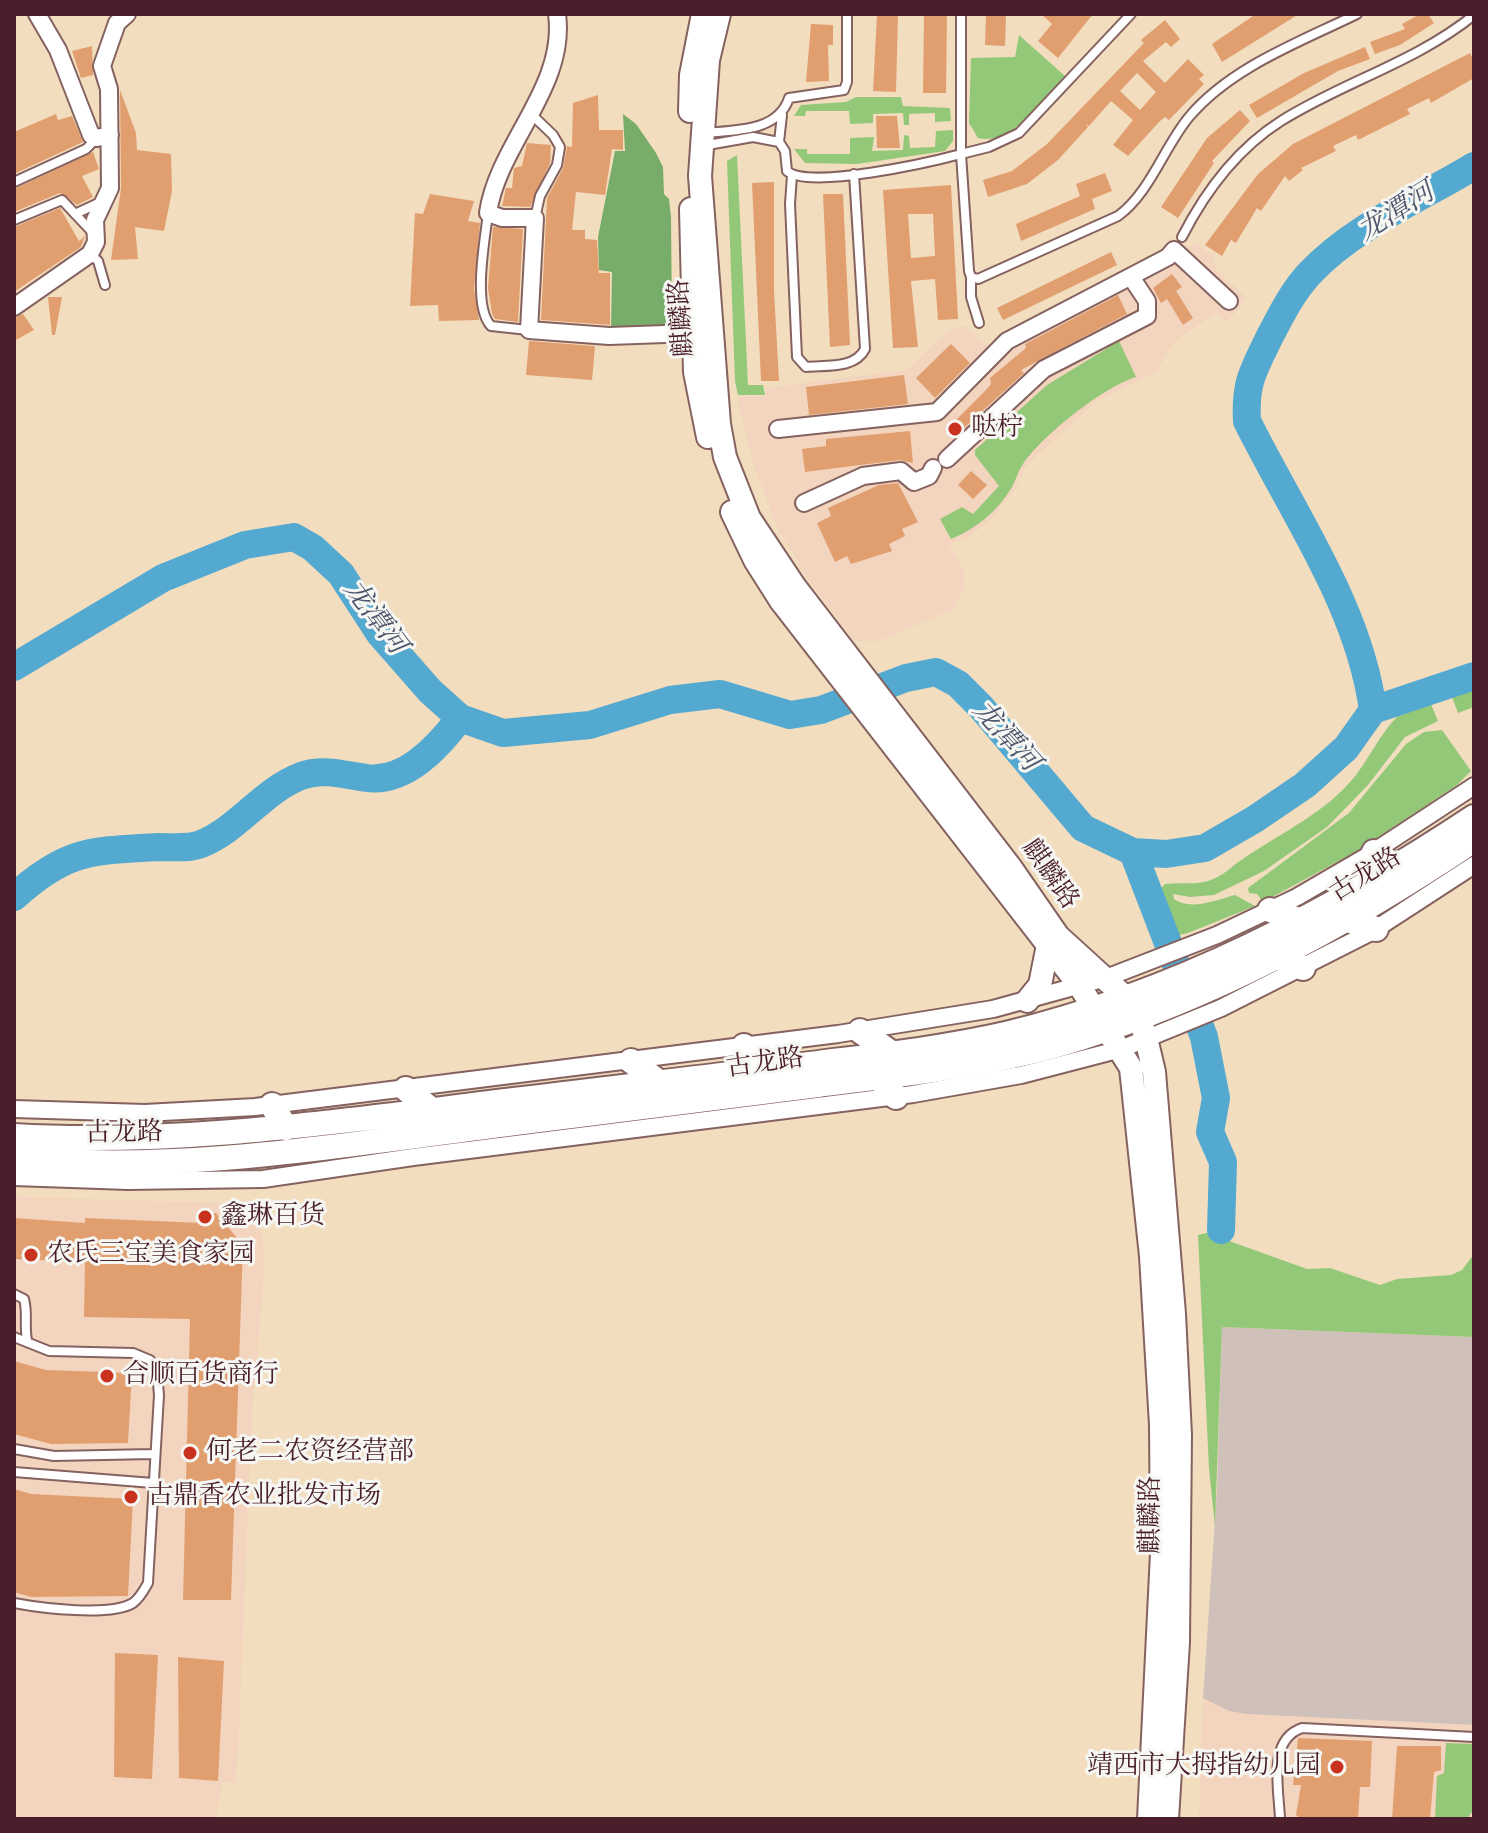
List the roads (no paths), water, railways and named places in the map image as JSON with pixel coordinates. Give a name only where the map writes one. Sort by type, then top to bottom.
[{"type":"main road","name":"麒麟路","points":[[703,14],[691,75],[695,372],[708,438],[737,523],[768,581],[833,670],[895,732],[1058,936],[1085,965],[1106,978],[1125,997],[1143,1028],[1154,1072],[1174,1314],[1180,1435],[1178,1642],[1167,1819]]},
{"type":"main road","name":"麒麟路","points":[[719,14],[708,60],[700,176],[714,373],[725,457],[749,518],[795,587],[841,647],[895,732],[1079,985],[1121,1049],[1134,1080],[1161,1425],[1162,1553],[1149,1819]]},
{"type":"main road","name":"古龙路","points":[[14,1136],[139,1139],[286,1128],[893,1054],[1101,1018],[1143,1028],[1192,1012],[1200,980],[1305,922],[1474,817]]},
{"type":"main road","name":"古龙路","points":[[14,1158],[88,1164],[249,1157],[879,1078],[1005,1057],[1101,1018],[1153,974],[1200,980],[1276,957],[1348,920],[1474,840]]},
{"type":"main road","points":[[1374,852],[1397,867]]},
{"type":"main road","points":[[1270,910],[1305,922]]},
{"type":"main road","points":[[1348,920],[1376,929]]},
{"type":"main road","points":[[1027,1001],[1040,985],[1048,945]]},
{"type":"main road","points":[[1276,957],[1303,968]]},
{"type":"main road","points":[[860,1031],[893,1054]]},
{"type":"main road","points":[[744,1046],[772,1070]]},
{"type":"main road","points":[[631,1061],[660,1083]]},
{"type":"main road","points":[[879,1078],[896,1097]]},
{"type":"main road","points":[[406,1089],[433,1111]]},
{"type":"main road","points":[[272,1105],[286,1128]]},
{"type":"main road","points":[[642,1108],[659,1127]]},
{"type":"street","points":[[37,14],[58,50],[89,130],[103,136]]},
{"type":"street","points":[[14,307],[90,254],[97,238],[95,220],[110,188],[103,136],[109,89],[102,66],[117,23],[127,14]]},
{"type":"street","points":[[557,14],[556,49],[530,113],[502,161],[488,213],[502,218],[535,218],[529,330],[609,336],[693,333]]},
{"type":"street","points":[[778,429],[937,412],[1007,341],[1168,257],[1174,250],[1229,301]]},
{"type":"street","points":[[804,503],[863,476],[901,471],[914,482],[929,476],[1044,369],[1147,316],[1147,301],[1131,277]]},
{"type":"street","points":[[14,1109],[131,1114],[272,1105],[860,1031],[1027,1001],[1106,978],[1153,974],[1191,945],[1270,910],[1374,852],[1474,786]]},
{"type":"street","points":[[1192,1012],[1303,968],[1376,929],[1474,865]]},
{"type":"street","points":[[14,1177],[82,1181],[250,1180],[896,1097],[1021,1075],[1121,1049],[1143,1028]]},
{"type":"lane","points":[[847,14],[847,82],[844,90],[789,98],[782,115],[779,142],[785,151],[787,171],[792,175],[802,178],[854,174],[961,154],[1004,142],[1019,133],[1131,14]]},
{"type":"lane","points":[[961,14],[961,154],[971,297],[979,323]]},
{"type":"lane","points":[[971,277],[989,276],[1118,216],[1134,201],[1187,119],[1217,90],[1292,45],[1357,14]]},
{"type":"lane","points":[[1182,237],[1220,177],[1256,140],[1307,106],[1399,62],[1474,15]]},
{"type":"lane","points":[[530,113],[553,135],[560,147],[557,165],[540,196],[535,218]]},
{"type":"lane","points":[[702,139],[754,127],[782,115]]},
{"type":"lane","points":[[14,182],[86,149],[103,136]]},
{"type":"lane","points":[[702,139],[753,137],[779,142]]},
{"type":"lane","points":[[792,175],[790,204],[797,357],[806,367],[847,364],[863,354],[865,349],[854,174]]},
{"type":"lane","points":[[14,220],[62,200],[97,238]]},
{"type":"lane","points":[[75,214],[103,201]]},
{"type":"lane","points":[[488,213],[482,262],[483,317],[497,328],[529,330]]},
{"type":"lane","points":[[90,254],[101,267],[105,285]]},
{"type":"lane","points":[[14,1294],[24,1299],[28,1311],[24,1325],[27,1340]]},
{"type":"lane","points":[[14,1337],[49,1351],[133,1353],[150,1360],[157,1373],[159,1395],[153,1454],[148,1583],[132,1604],[58,1609],[14,1603]]},
{"type":"lane","points":[[14,1449],[54,1456],[153,1454]]},
{"type":"lane","points":[[14,1472],[153,1483]]},
{"type":"lane","points":[[1280,1819],[1280,1747],[1292,1732],[1302,1728],[1474,1737]]},
{"type":"waterway","name":"龙潭河","points":[[14,667],[163,578],[245,545],[294,537],[313,548],[341,574],[380,634],[430,691],[460,718],[503,733],[590,725],[670,700],[720,694],[790,715],[821,710],[906,678],[936,672],[958,684],[981,707],[1083,828],[1133,852],[1166,854],[1205,848],[1305,785],[1346,748],[1373,710],[1354,634],[1339,597],[1247,421],[1247,397],[1254,370],[1292,296],[1327,256],[1388,214],[1474,166]]},
{"type":"waterway","points":[[1373,710],[1474,676]]},
{"type":"waterway","points":[[14,897],[49,870],[81,856],[115,850],[201,844],[227,829],[274,791],[301,776],[326,772],[367,778],[395,775],[432,751],[460,718]]},
{"type":"waterway","points":[[1133,852],[1204,1037],[1216,1098],[1210,1132],[1223,1162],[1221,1230]]},
{"type":"place","name":"哒柠","points":[[955,429]]},
{"type":"place","name":"鑫琳百货","points":[[205,1217]]},
{"type":"place","name":"农氏三宝美食家园","points":[[31,1255]]},
{"type":"place","name":"合顺百货商行","points":[[107,1376]]},
{"type":"place","name":"何老二农资经营部","points":[[190,1453]]},
{"type":"place","name":"古鼎香农业批发市场","points":[[131,1497]]},
{"type":"place","name":"靖西市大拇指幼儿园","points":[[1337,1767]]}]
